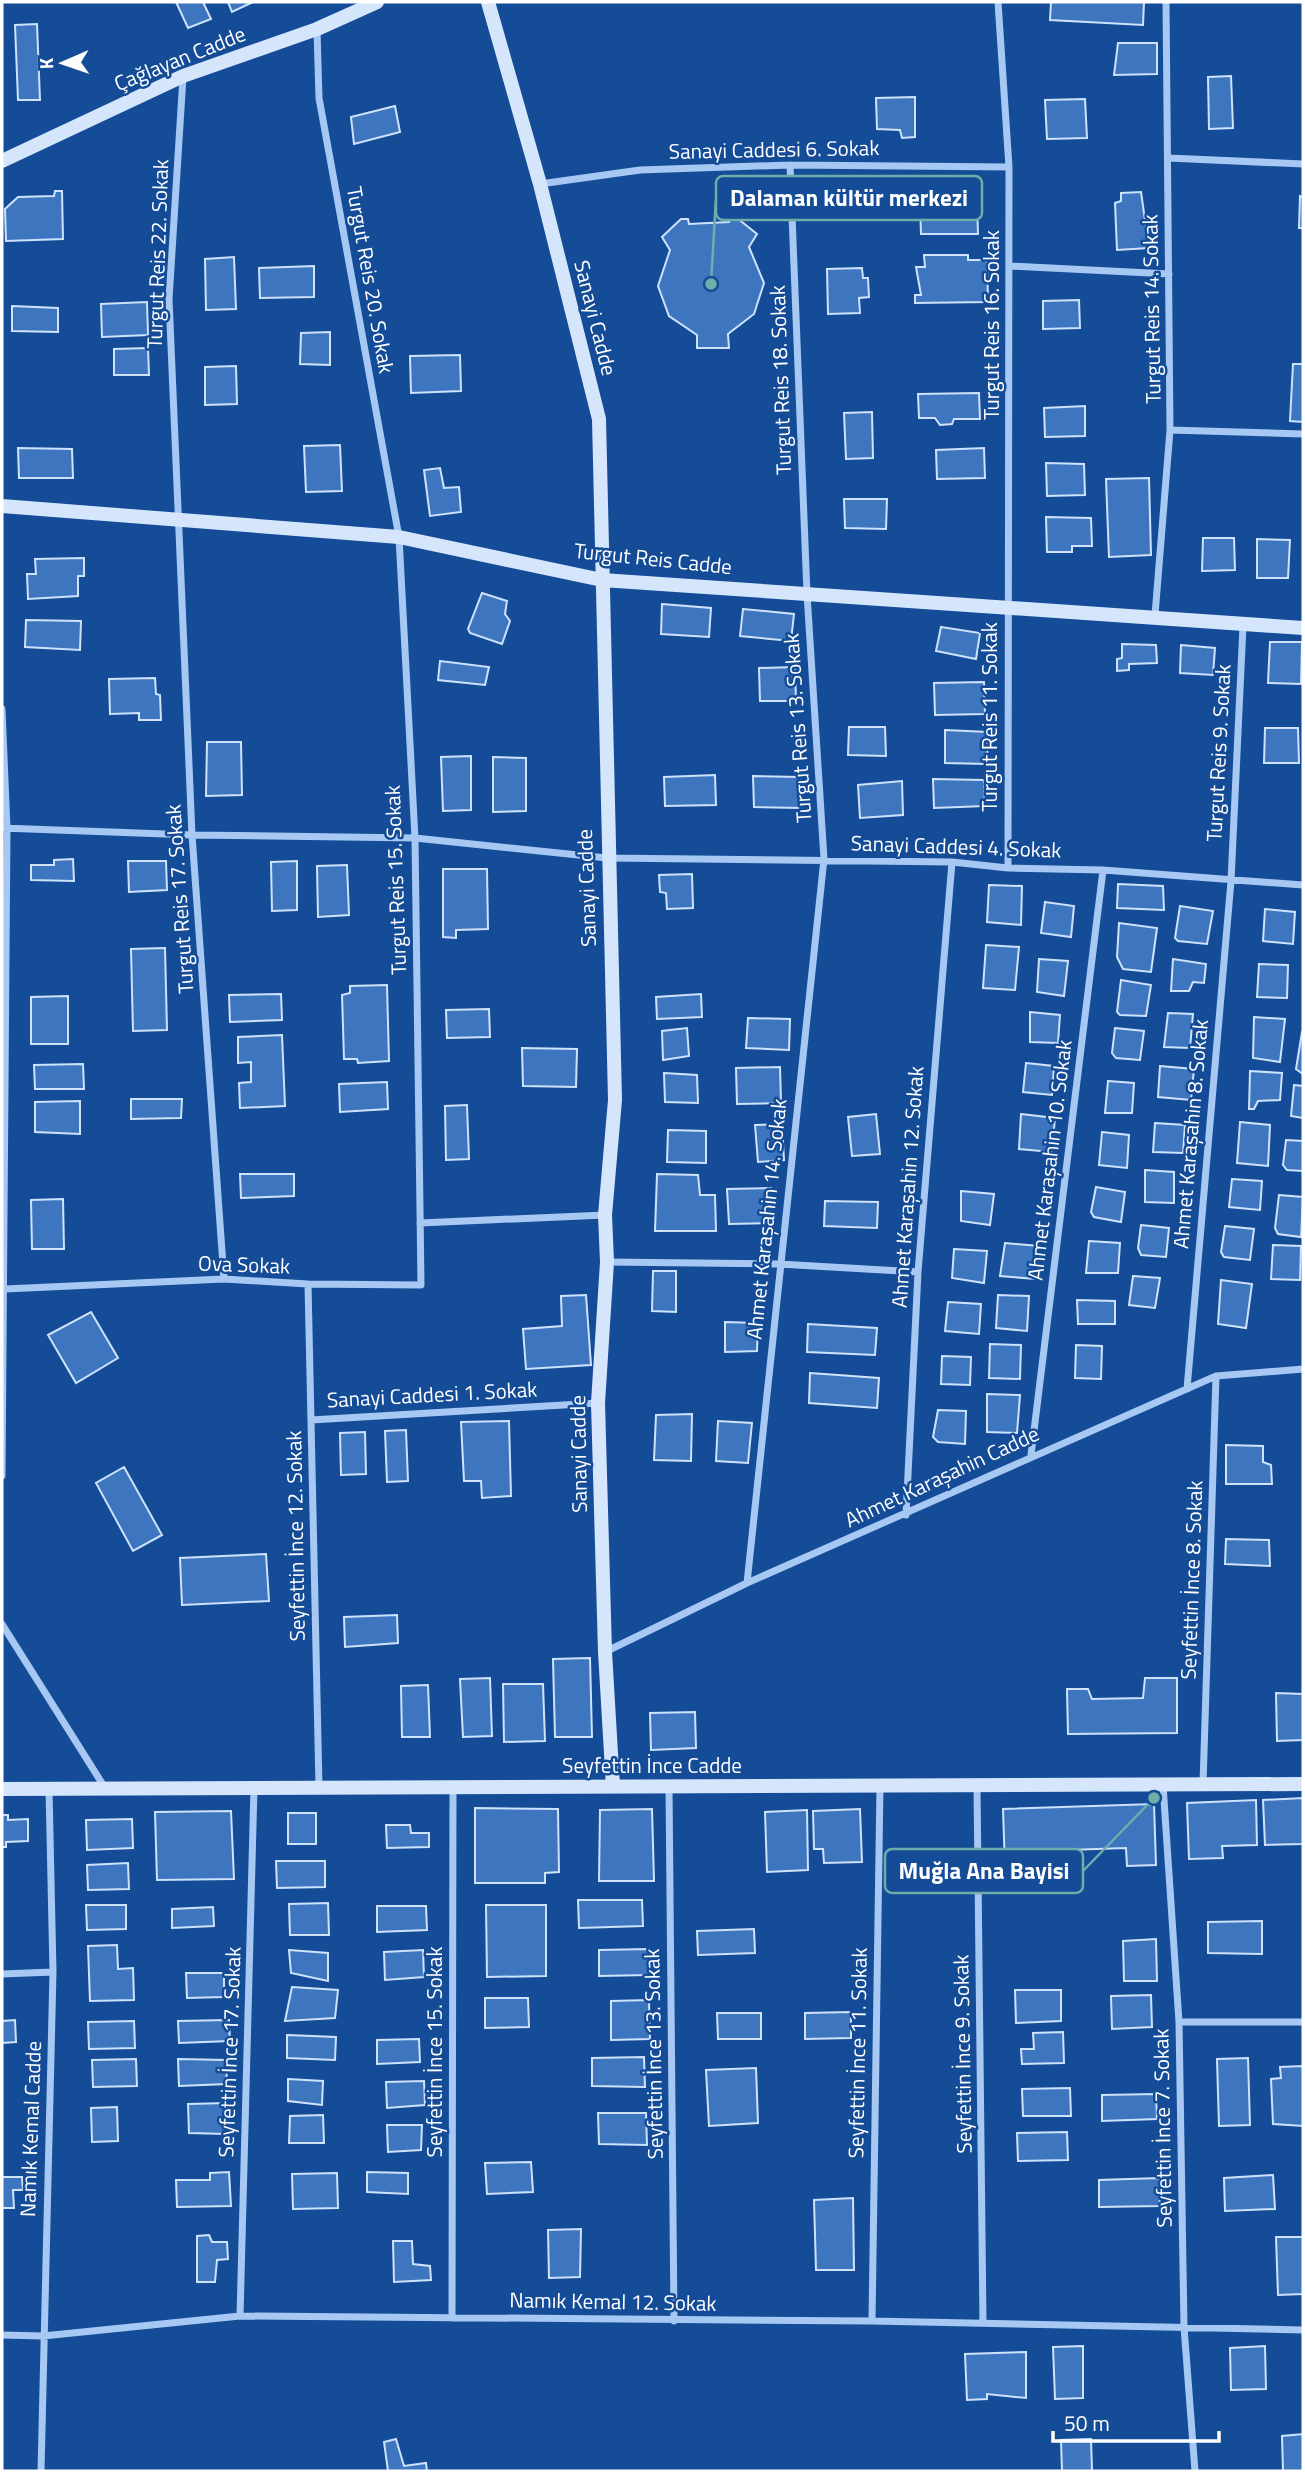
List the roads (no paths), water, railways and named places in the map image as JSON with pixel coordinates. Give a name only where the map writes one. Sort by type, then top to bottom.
[{"type":"street","name":"Çağlayan Cadde","points":[[2,161],[183,76],[317,29],[377,2]]},
{"type":"street","name":"Sanayi Cadde","points":[[488,2],[540,184],[599,419],[607,858],[615,1100],[605,1214],[607,1262],[597,1403],[605,1652],[614,1787]]},
{"type":"street","name":"Turgut Reis 16. Sokak","points":[[998,2],[1009,167],[1008,607]]},
{"type":"street","name":"Turgut Reis 14. Sokak","points":[[1155,615],[1170,430],[1166,2]]},
{"type":"street","name":"Turgut Reis 20. Sokak","points":[[317,29],[319,98],[399,537]]},
{"type":"street","name":"Turgut Reis 22. Sokak","points":[[178,518],[169,299],[183,76]]},
{"type":"street","points":[[1168,158],[1303,164]]},
{"type":"street","name":"Sanayi Caddesi 6. Sokak","points":[[540,184],[640,170],[790,165],[1009,167]]},
{"type":"street","name":"Turgut Reis 18. Sokak","points":[[790,165],[807,594]]},
{"type":"street","points":[[1010,266],[1169,274]]},
{"type":"street","points":[[1170,430],[1303,434]]},
{"type":"street","name":"Turgut Reis Cadde","points":[[2,506],[399,537],[602,580],[1155,615],[1243,626],[1303,628]]},
{"type":"street","name":"Turgut Reis 17. Sokak","points":[[178,518],[192,835],[224,1279]]},
{"type":"street","name":"Turgut Reis 15. Sokak","points":[[399,537],[415,838],[420,1223]]},
{"type":"street","name":"Turgut Reis 13. Sokak","points":[[807,594],[824,859]]},
{"type":"street","name":"Turgut Reis 11. Sokak","points":[[1008,607],[1008,868]]},
{"type":"street","name":"Turgut Reis 9. Sokak","points":[[1231,881],[1243,626]]},
{"type":"street","points":[[2,709],[2,1246],[5,1289],[2,1476]]},
{"type":"street","name":"Sanayi Caddesi 4. Sokak","points":[[4,828],[192,835],[415,838],[607,858],[951,862],[1008,868],[1103,870],[1303,885]]},
{"type":"street","name":"Ahmet Karaşahin 14. Sokak","points":[[747,1583],[824,859]]},
{"type":"street","name":"Ahmet Karaşahin 12. Sokak","points":[[906,1515],[918,1272],[951,862]]},
{"type":"street","name":"Ahmet Karaşahin 10. Sokak","points":[[1031,1455],[1103,870]]},
{"type":"street","name":"Ahmet Karaşahin 8. Sokak","points":[[1187,1389],[1231,881]]},
{"type":"street","points":[[420,1223],[605,1214]]},
{"type":"street","name":"Ova Sokak","points":[[5,1289],[224,1279],[308,1284],[421,1285],[420,1223]]},
{"type":"street","points":[[607,1262],[779,1264],[918,1272]]},
{"type":"street","name":"Seyfettin İnce 12. Sokak","points":[[308,1284],[319,1787]]},
{"type":"street","name":"Ahmet Karaşahin Cadde","points":[[605,1652],[747,1583],[906,1515],[1031,1455],[1216,1376],[1303,1369]]},
{"type":"street","name":"Seyfettin İnce 8. Sokak","points":[[1203,1785],[1216,1376]]},
{"type":"street","name":"Sanayi Caddesi 1. Sokak","points":[[311,1420],[597,1403]]},
{"type":"street","points":[[2,1624],[106,1788]]},
{"type":"street","name":"Seyfettin İnce Cadde","points":[[2,1788],[1303,1784]]},
{"type":"street","name":"Seyfettin İnce 7. Sokak","points":[[1163,1785],[1178,2022],[1184,2327],[1195,2471]]},
{"type":"street","name":"Seyfettin İnce 11. Sokak","points":[[872,2321],[880,1786]]},
{"type":"street","name":"Seyfettin İnce 9. Sokak","points":[[977,1786],[983,2323]]},
{"type":"street","name":"Seyfettin İnce 15. Sokak","points":[[452,2318],[453,1787]]},
{"type":"street","name":"Seyfettin İnce 13. Sokak","points":[[669,1787],[674,2321]]},
{"type":"street","name":"Namık Kemal Cadde","points":[[41,2471],[53,1972],[49,1788]]},
{"type":"street","name":"Seyfettin İnce 17. Sokak","points":[[240,2316],[254,1788]]},
{"type":"street","points":[[2,1974],[53,1972]]},
{"type":"street","points":[[1178,2022],[1303,2022]]},
{"type":"street","name":"Namık Kemal 12. Sokak","points":[[2,2335],[43,2336],[240,2316],[872,2321],[1303,2330]]},
{"type":"place","name":"Dalaman kültür merkezi","points":[[711,284]]},
{"type":"place","name":"Muğla Ana Bayisi","points":[[1154,1798]]}]
